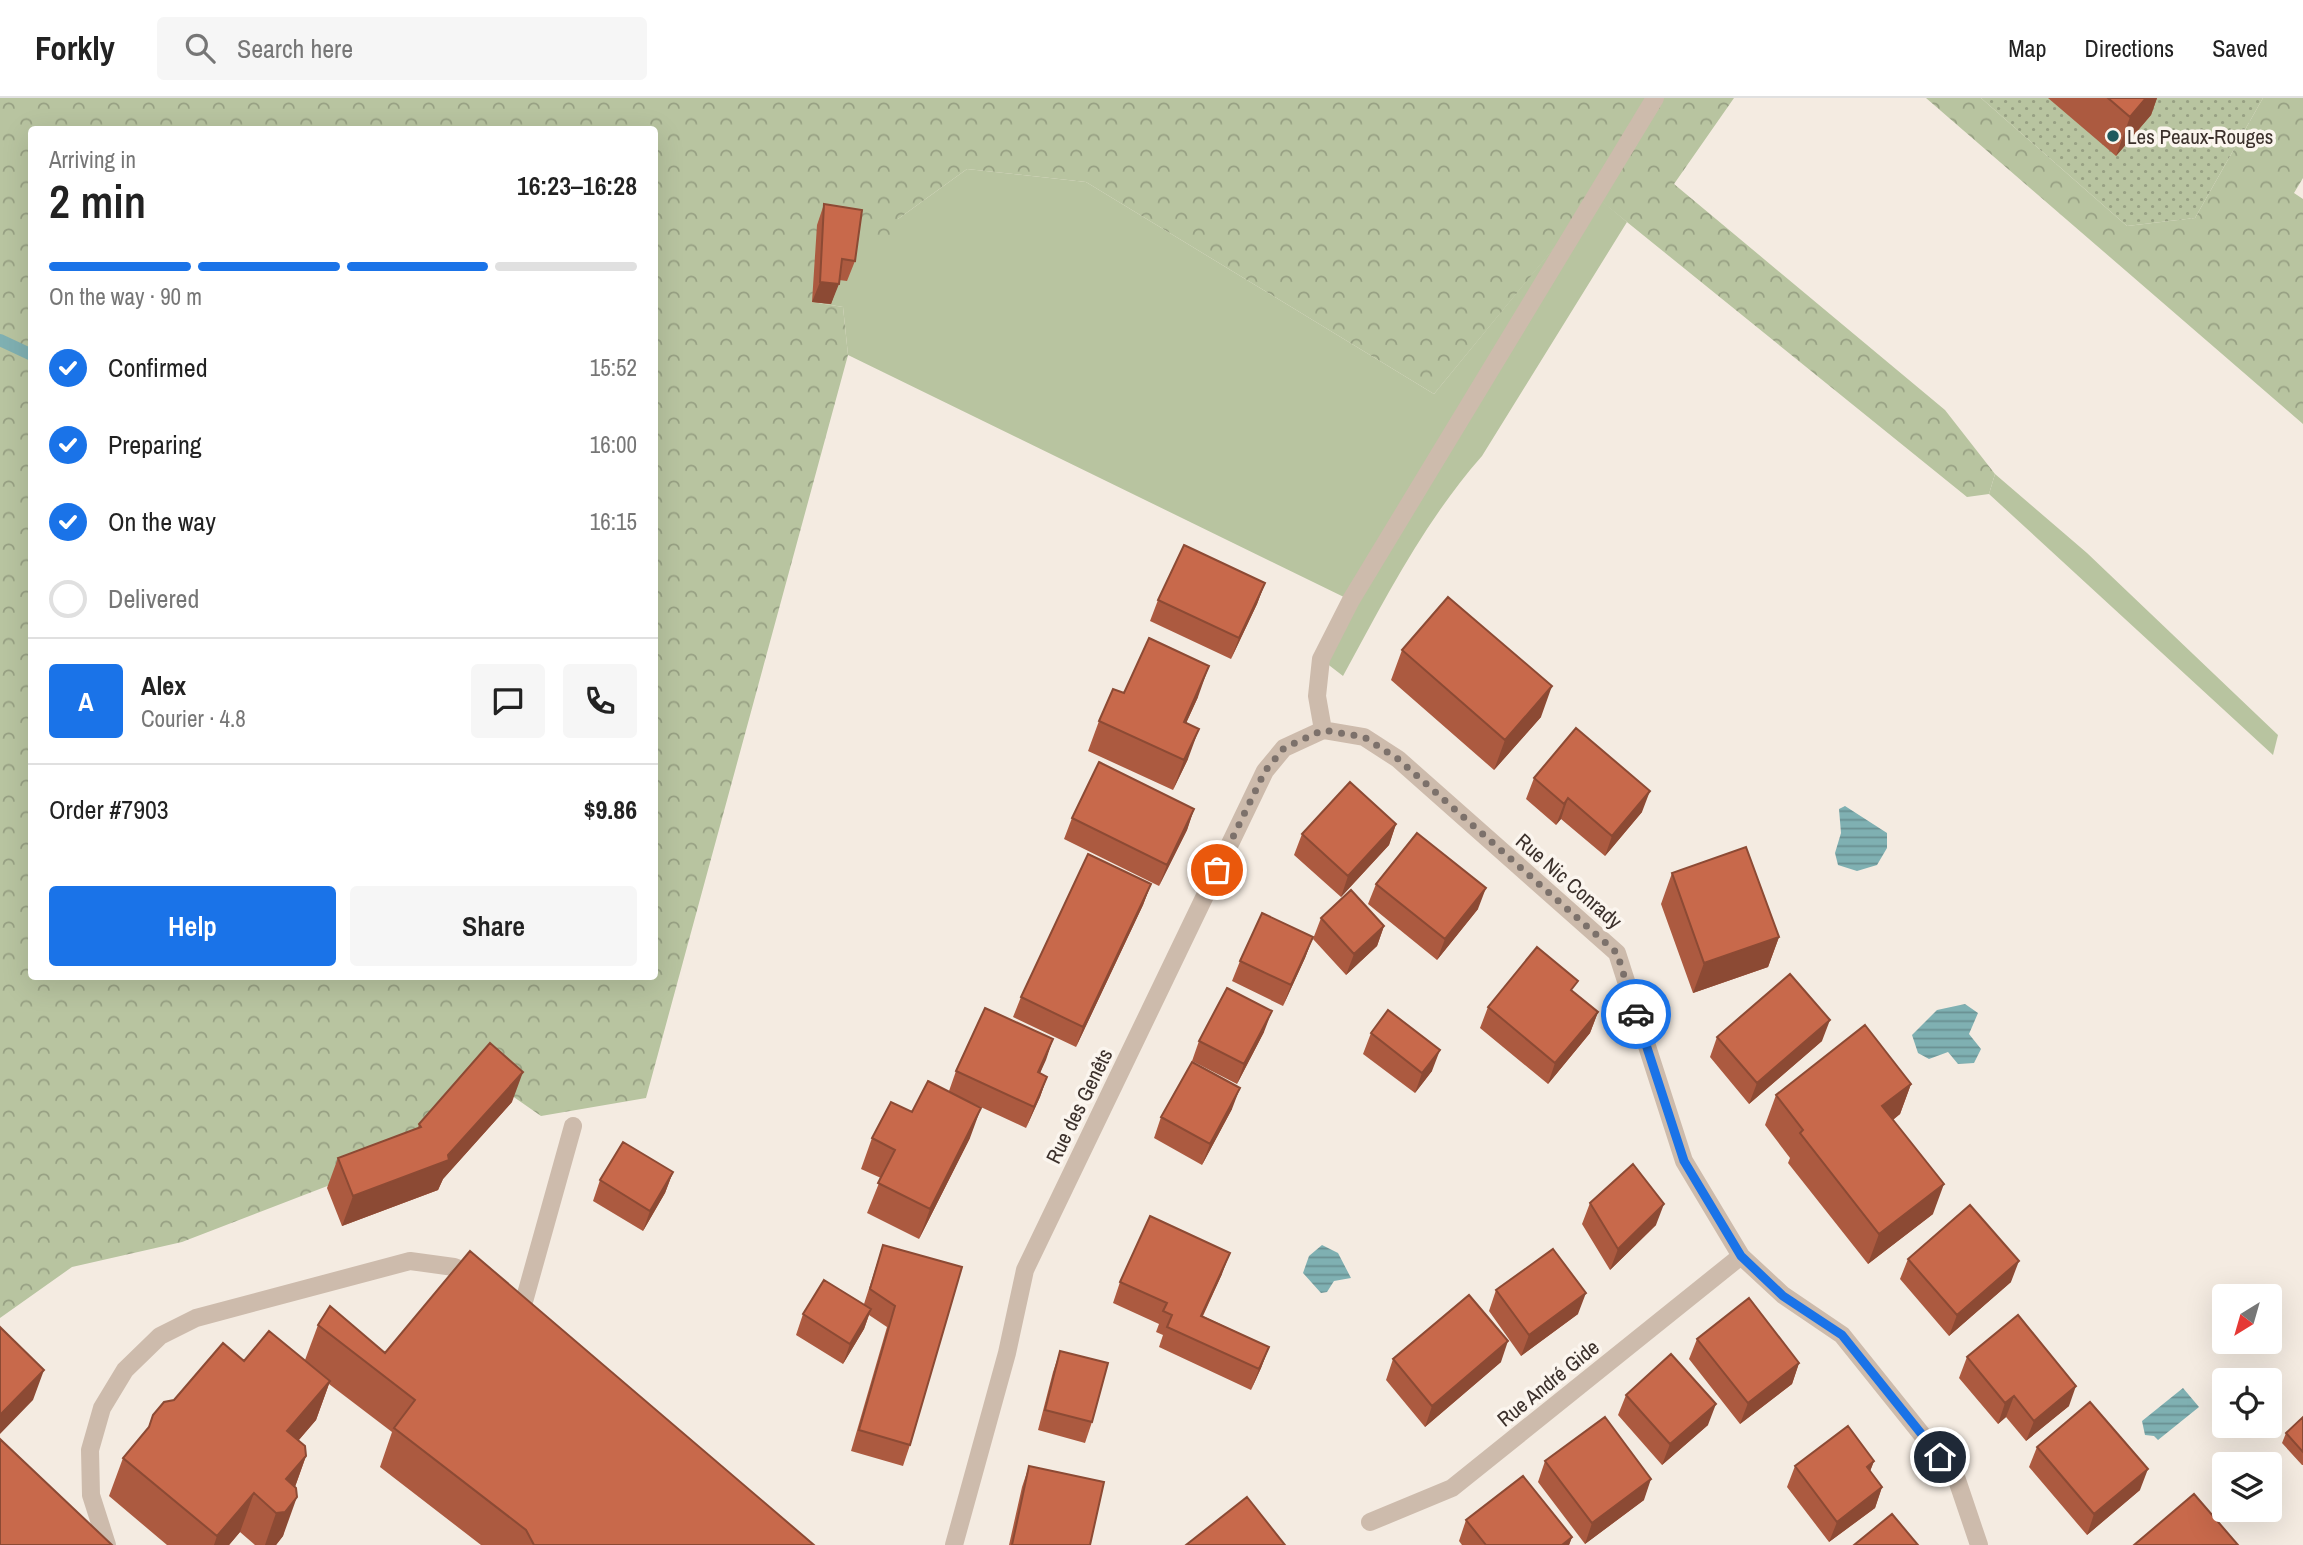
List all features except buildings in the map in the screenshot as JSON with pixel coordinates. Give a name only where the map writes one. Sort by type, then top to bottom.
[{"type":"street","points":[[1323,730],[1317,696],[1321,659],[1350,600],[1656,98]]},
{"type":"street","name":"Rue Nic Conrady","points":[[1323,730],[1364,737],[1398,759],[1617,953],[1684,1161],[1741,1256],[1783,1296],[1842,1335],[1956,1477],[1979,1545]]},
{"type":"street","name":"Rue des Genêts","points":[[954,1545],[1007,1353],[1025,1270],[1265,771],[1284,748],[1323,730]]},
{"type":"street","points":[[522,1305],[573,1126]]},
{"type":"street","name":"Rue André Gide","points":[[1370,1522],[1452,1488],[1741,1256]]},
{"type":"street","points":[[107,1545],[90,1495],[90,1450],[102,1408],[125,1370],[160,1336],[196,1318],[410,1261],[454,1267],[490,1281]]},
{"type":"green space","points":[[0,98],[1734,98],[1674,184],[1945,410],[1995,474],[1989,494],[1967,497],[1596,197],[1434,394],[1086,182],[967,169],[898,219],[882,253],[854,230],[812,302],[843,307],[848,355],[646,1098],[541,1116],[479,1073],[408,1155],[182,1242],[72,1267],[0,1318]]},
{"type":"green space","points":[[1926,98],[1981,98],[2127,226],[2195,218],[2263,98],[2303,98],[2303,178],[2294,193],[2303,199],[2303,424]]},
{"type":"green space","points":[[1981,98],[2263,98],[2195,218],[2127,226]]},
{"type":"green space","points":[[967,169],[1086,182],[1434,394],[1596,196],[1627,222],[1482,456],[1424,534],[1343,676],[1321,659],[1350,600],[848,355],[843,307],[812,302],[817,225],[898,219]]},
{"type":"green space","points":[[1995,474],[2087,553],[2278,735],[2273,755],[1989,494]]},
{"type":"water","points":[[1845,806],[1887,833],[1887,848],[1877,865],[1857,871],[1838,865],[1835,853],[1841,833],[1839,809]]},
{"type":"water","points":[[1965,1004],[1978,1013],[1969,1034],[1981,1049],[1974,1063],[1958,1064],[1948,1052],[1929,1059],[1918,1053],[1912,1035],[1937,1010]]},
{"type":"water","points":[[1322,1245],[1338,1253],[1351,1278],[1334,1281],[1327,1292],[1321,1293],[1303,1273],[1309,1256]]},
{"type":"water","points":[[2183,1388],[2199,1407],[2158,1440],[2154,1436],[2145,1435],[2142,1421]]},
{"type":"waterway","points":[[0,340],[28,353]]},
{"type":"way so far","points":[[1217,870],[1265,771],[1284,748],[1323,730],[1364,737],[1398,759],[1617,953],[1636,1014]]},
{"type":"place","name":"Les Peaux-Rouges","points":[[2113,136]]},
{"type":"route","points":[[1636,1014],[1684,1161],[1741,1256],[1783,1296],[1842,1335],[1940,1457]]}]
